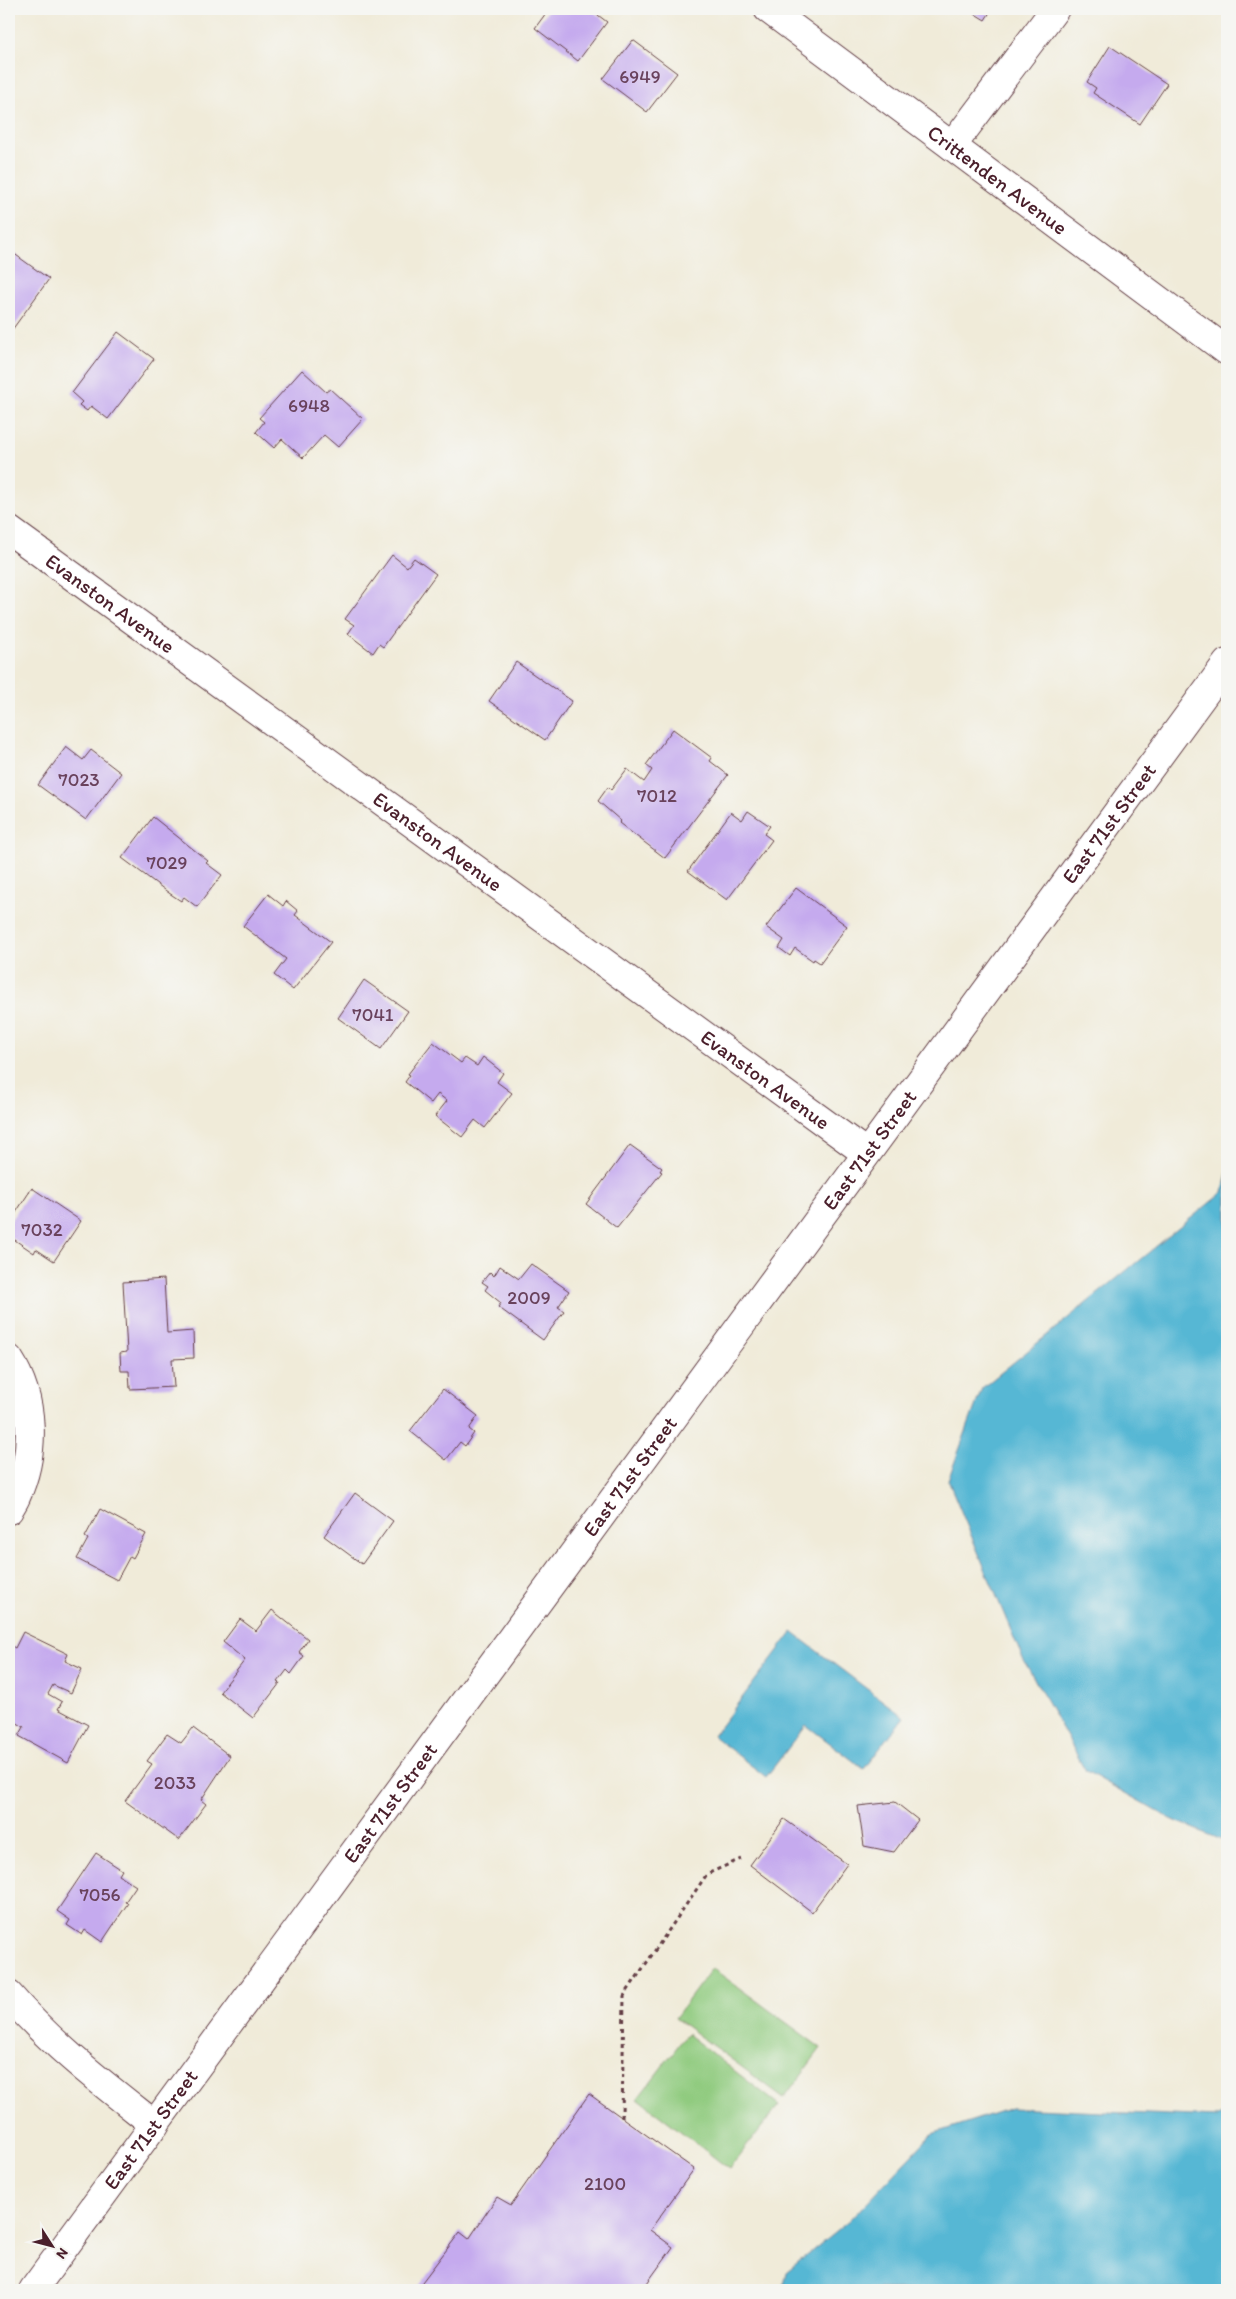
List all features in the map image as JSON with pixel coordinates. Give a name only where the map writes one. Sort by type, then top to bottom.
[{"type":"street","name":"Crittenden Avenue","points":[[768,9],[1227,351]]},
{"type":"street","points":[[952,146],[1055,9]]},
{"type":"street","name":"Evanston Avenue","points":[[9,530],[866,1153]]},
{"type":"street","name":"East 71st Street","points":[[34,2290],[1227,663]]},
{"type":"street","points":[[9,1359],[24,1392],[31,1428],[28,1436],[29,1455],[16,1498],[9,1510]]},
{"type":"street","points":[[9,1995],[38,2028],[73,2060],[155,2125]]},
{"type":"path","points":[[622,2118],[624,1996],[707,1874],[741,1859]]},
{"type":"green space","points":[[712,1968],[821,2048],[784,2098],[675,2018]]},
{"type":"green space","points":[[687,2034],[779,2105],[729,2169],[638,2098]]},
{"type":"water","points":[[1227,1173],[1227,1842],[1171,1819],[1086,1771],[1022,1657],[948,1480],[982,1388],[1223,1192]]},
{"type":"water","points":[[792,1632],[904,1717],[864,1769],[806,1725],[766,1777],[713,1736]]},
{"type":"water","points":[[1011,2108],[1217,2117],[1227,2112],[1227,2290],[782,2290],[786,2272],[849,2221],[932,2134]]},
{"type":"building","points":[[549,9],[590,9],[607,22],[578,61],[535,28]]},
{"type":"building","points":[[967,9],[992,9],[985,20]]},
{"type":"building","points":[[633,40],[677,73],[647,112],[603,79]]},
{"type":"building","points":[[1110,46],[1167,84],[1140,124],[1093,93],[1096,88],[1087,82]]},
{"type":"building","points":[[9,250],[49,279],[9,334]]},
{"type":"building","points":[[118,332],[154,359],[108,419],[91,406],[87,411],[79,405],[82,402],[72,393]]},
{"type":"building","points":[[302,370],[326,392],[330,389],[363,419],[338,447],[324,435],[303,458],[282,439],[274,448],[256,432],[264,422],[259,418]]},
{"type":"building","points":[[392,555],[407,567],[414,558],[436,574],[383,647],[379,644],[373,653],[348,634],[354,625],[345,619]]},
{"type":"building","points":[[516,662],[572,701],[545,740],[489,701]]},
{"type":"building","points":[[673,729],[712,758],[710,761],[728,775],[665,858],[619,823],[621,821],[598,801],[608,787],[611,790],[627,769],[644,782],[652,770],[646,765]]},
{"type":"building","points":[[66,747],[83,760],[91,750],[121,773],[86,820],[38,785]]},
{"type":"building","points":[[748,811],[770,826],[764,834],[772,840],[727,900],[688,871],[731,812],[742,820]]},
{"type":"building","points":[[153,817],[208,861],[206,863],[222,875],[197,907],[184,897],[181,901],[122,858]]},
{"type":"building","points":[[796,888],[847,926],[820,963],[814,959],[813,961],[795,948],[790,956],[779,948],[784,940],[766,927]]},
{"type":"building","points":[[268,894],[283,906],[286,901],[298,911],[295,915],[331,942],[293,990],[274,975],[286,959],[243,926]]},
{"type":"building","points":[[364,980],[408,1011],[381,1049],[338,1018]]},
{"type":"building","points":[[433,1042],[461,1063],[465,1058],[477,1066],[483,1057],[503,1073],[497,1082],[512,1093],[485,1128],[475,1120],[462,1137],[435,1116],[447,1101],[438,1094],[431,1103],[405,1082],[410,1075],[408,1074]]},
{"type":"building","points":[[630,1145],[662,1168],[660,1171],[662,1172],[617,1228],[586,1204]]},
{"type":"building","points":[[32,1188],[81,1221],[54,1261],[36,1249],[34,1253],[9,1236],[9,1223]]},
{"type":"building","points":[[531,1264],[569,1291],[558,1307],[564,1311],[543,1340],[498,1307],[501,1303],[485,1290],[488,1286],[482,1282],[490,1272],[494,1276],[500,1266],[519,1279]]},
{"type":"building","points":[[164,1279],[167,1333],[193,1331],[194,1358],[172,1359],[174,1387],[130,1389],[129,1371],[121,1371],[120,1353],[127,1352],[123,1282]]},
{"type":"building","points":[[443,1389],[478,1416],[469,1429],[474,1433],[465,1446],[460,1442],[446,1460],[410,1431]]},
{"type":"building","points":[[355,1493],[393,1521],[362,1564],[324,1536]]},
{"type":"building","points":[[100,1509],[146,1534],[133,1558],[130,1556],[117,1580],[77,1559],[88,1539],[85,1537]]},
{"type":"building","points":[[272,1610],[308,1639],[299,1652],[304,1656],[291,1674],[287,1670],[278,1682],[280,1683],[253,1718],[220,1692],[245,1660],[223,1642],[240,1619],[256,1631]]},
{"type":"building","points":[[23,1632],[68,1654],[65,1661],[82,1669],[71,1693],[53,1685],[48,1694],[62,1702],[58,1709],[88,1725],[68,1763],[19,1736],[24,1727],[9,1718],[9,1648],[10,1645],[15,1648]]},
{"type":"building","points":[[193,1728],[230,1756],[201,1800],[206,1804],[179,1840],[125,1801],[152,1764],[147,1761],[167,1734],[181,1743]]},
{"type":"building","points":[[895,1802],[918,1820],[894,1852],[864,1846],[858,1806]]},
{"type":"building","points":[[784,1819],[847,1864],[812,1912],[750,1865]]},
{"type":"building","points":[[96,1853],[122,1870],[119,1875],[136,1886],[125,1902],[128,1903],[102,1942],[85,1930],[82,1935],[67,1925],[70,1920],[57,1911]]},
{"type":"building","points":[[589,2094],[694,2169],[650,2230],[673,2247],[642,2290],[416,2290],[460,2232],[469,2239],[497,2197],[511,2205]]}]
